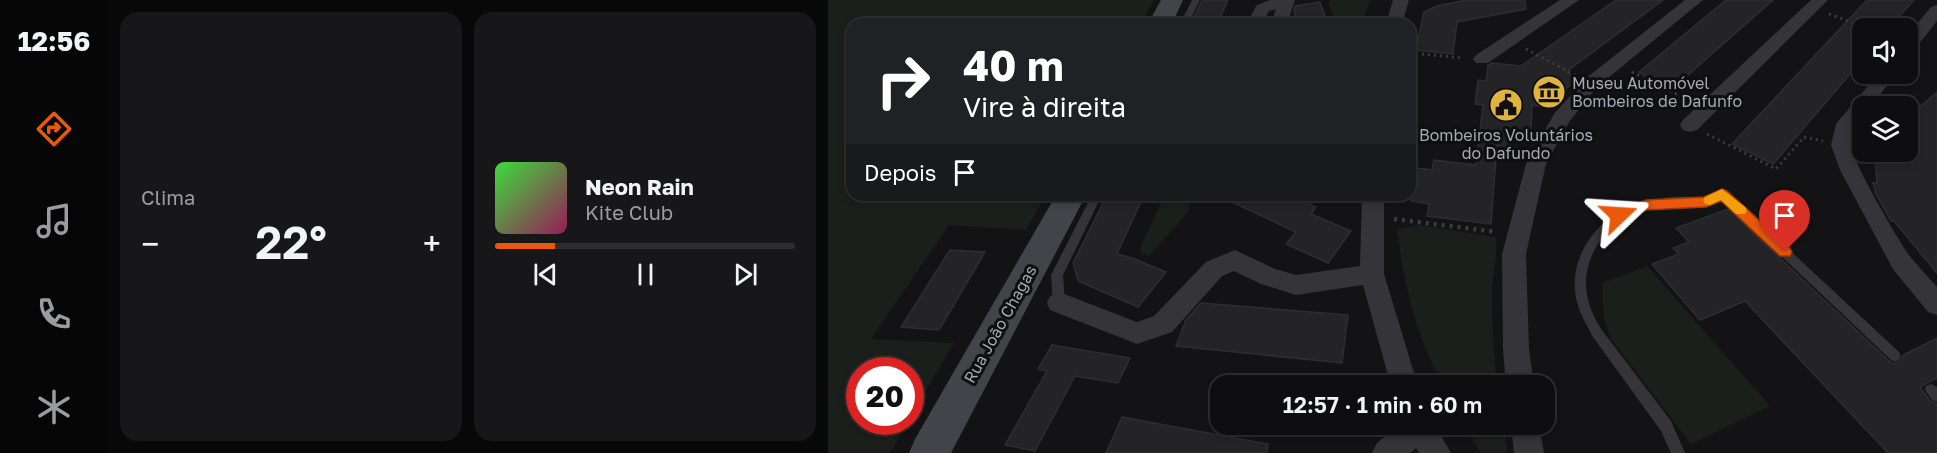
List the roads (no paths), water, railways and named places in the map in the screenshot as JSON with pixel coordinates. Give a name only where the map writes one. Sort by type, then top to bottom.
[{"type":"street","points":[[1163,18],[1172,0]]},
{"type":"street","points":[[1257,18],[1263,8],[1286,0]]},
{"type":"street","points":[[1281,18],[1286,0]]},
{"type":"street","points":[[1396,18],[1401,0]]},
{"type":"street","points":[[1482,59],[1571,0]]},
{"type":"street","points":[[1519,375],[1514,254],[1536,164],[1561,119],[1591,83],[1695,0]]},
{"type":"street","points":[[1690,125],[1820,0]]},
{"type":"street","points":[[1918,34],[1937,10]]},
{"type":"street","points":[[1879,84],[1843,129],[1841,145],[1850,170],[1901,262],[1937,304]]},
{"type":"street","name":"Rua João Chagas","points":[[929,453],[1068,201]]},
{"type":"street","points":[[1373,201],[1372,274],[1402,375]]},
{"type":"street","points":[[1059,303],[1137,333],[1163,324],[1214,269],[1235,260],[1269,277],[1296,285],[1372,274]]},
{"type":"street","points":[[1387,453],[1407,435]]},
{"type":"street","points":[[1423,435],[1436,453]]},
{"type":"street","points":[[1527,435],[1529,453]]},
{"type":"lane","points":[[1187,18],[1196,0]]},
{"type":"lane","points":[[1678,453],[1666,426],[1597,333],[1588,318],[1582,297],[1580,281],[1588,251],[1607,224],[1634,208],[1646,205],[1706,202],[1722,194],[1895,356]]},
{"type":"lane","points":[[1059,303],[1057,275],[1095,201]]},
{"type":"place","name":"Museu Automóvel Bombeiros de Dafunfo","points":[[1549,92]]},
{"type":"place","name":"Bombeiros Voluntários do Dafundo","points":[[1506,105]]}]
